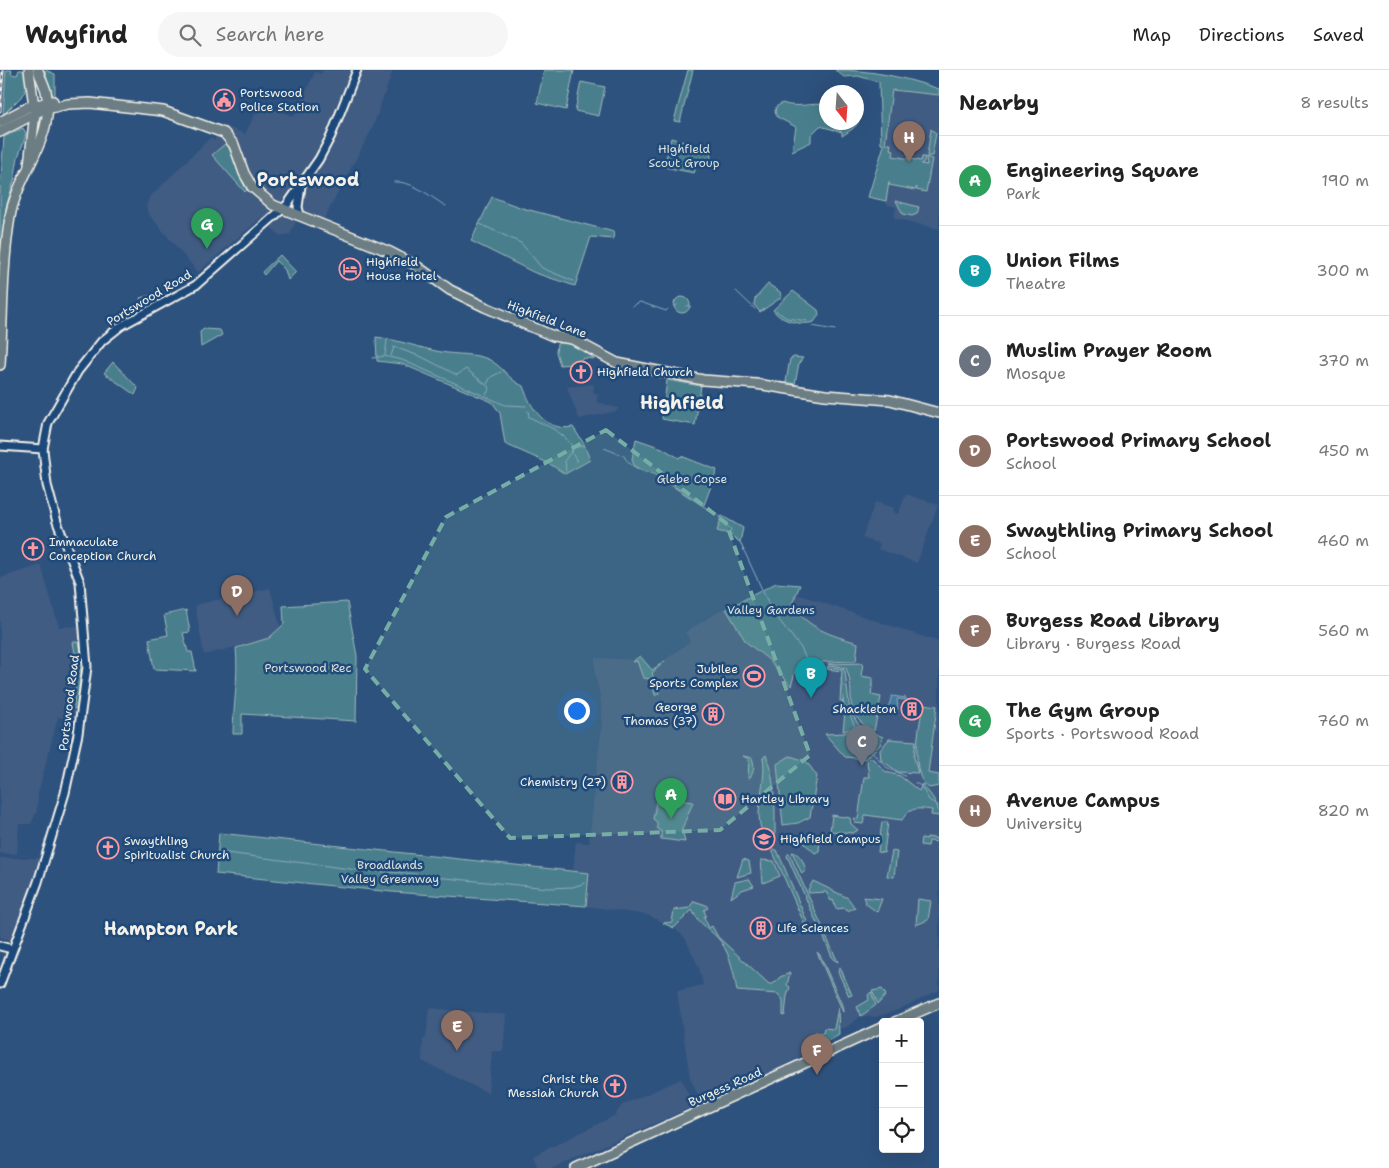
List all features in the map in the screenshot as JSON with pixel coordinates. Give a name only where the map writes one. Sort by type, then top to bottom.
[{"type":"main road","points":[[29,70],[41,107],[32,142],[29,165]]},
{"type":"main road","points":[[0,366],[9,223],[14,197],[40,145],[41,107],[39,72]]},
{"type":"main road","name":"Highfield Lane","points":[[41,107],[68,104],[151,109],[218,129],[234,145],[244,173],[255,191],[273,205],[390,252],[415,265],[450,290],[484,307],[553,336],[572,339],[617,363],[703,380],[762,385],[825,395],[890,400],[939,413]]},
{"type":"main road","points":[[2,125],[18,122],[41,107]]},
{"type":"main road","points":[[2,125],[41,107]]},
{"type":"main road","points":[[18,122],[28,128],[32,142]]},
{"type":"main road","points":[[904,1018],[939,1003]]},
{"type":"main road","name":"Burgess Road","points":[[576,1168],[879,1029]]},
{"type":"street","name":"Portswood Road","points":[[0,984],[38,882],[65,793],[77,743],[88,667],[80,582],[50,497],[44,449],[46,430],[56,407],[94,349],[121,326],[196,285],[283,208],[301,186],[336,126],[357,70]]},
{"type":"street","points":[[300,215],[298,207],[301,186]]},
{"type":"street","points":[[0,446],[44,449]]},
{"type":"street","points":[[0,946],[12,950]]},
{"type":"highlighted area","points":[[606,430],[726,523],[810,755],[720,830],[510,838],[365,669],[446,517]]},
{"type":"shaded area","points":[[323,70],[393,70],[372,129],[319,228],[297,219],[290,234],[280,236],[262,217],[198,272],[150,216],[146,207],[149,198],[211,137],[214,141],[216,138],[214,135],[223,125],[245,134],[262,101],[294,117],[315,72],[321,74]]},
{"type":"shaded area","points":[[892,90],[939,95],[939,229],[894,218],[896,207],[887,205],[885,201],[868,197],[885,145]]},
{"type":"shaded area","points":[[594,384],[593,392],[598,394],[596,402],[618,408],[617,411],[579,419],[567,387]]},
{"type":"shaded area","points":[[906,494],[938,505],[917,563],[878,549],[880,544],[862,538],[875,502],[894,508],[893,512],[898,514]]},
{"type":"shaded area","points":[[41,565],[59,627],[78,626],[82,653],[76,719],[58,717],[38,793],[37,811],[31,824],[19,824],[17,854],[0,853],[0,578]]},
{"type":"shaded area","name":"Highfield Campus","points":[[776,583],[800,585],[797,594],[939,642],[939,990],[898,1010],[876,1017],[861,1016],[845,1028],[839,1028],[839,1034],[813,1050],[760,1077],[701,1102],[690,1078],[677,991],[703,985],[699,968],[685,938],[674,928],[648,915],[586,906],[589,873],[573,871],[576,842],[589,843],[602,722],[601,701],[595,672],[595,658],[635,660],[640,656],[652,670],[690,641],[685,632],[725,608],[727,609]]},
{"type":"shaded area","points":[[270,588],[280,626],[269,638],[204,655],[195,605]]},
{"type":"shaded area","points":[[892,696],[906,698],[906,700],[897,699],[898,709],[888,708]]},
{"type":"shaded area","points":[[0,858],[41,858],[11,940],[0,937]]},
{"type":"shaded area","points":[[429,1008],[506,1015],[503,1051],[492,1051],[488,1093],[422,1061],[423,1039],[426,1039]]},
{"type":"shaded area","points":[[681,1079],[694,1106],[553,1168],[538,1168],[533,1156],[614,1116],[622,1105]]},
{"type":"green space","points":[[6,70],[12,70],[11,74],[17,75],[19,70],[25,70],[27,83],[24,94],[3,115]]},
{"type":"green space","points":[[45,70],[55,74],[55,97],[49,90]]},
{"type":"green space","points":[[544,70],[574,70],[566,110],[537,103]]},
{"type":"green space","points":[[688,70],[693,70],[680,122],[674,121]]},
{"type":"green space","points":[[835,70],[862,71],[887,75],[939,89],[939,95],[892,90],[885,144],[891,144],[890,149],[894,150],[893,156],[921,161],[922,157],[925,157],[924,162],[921,164],[927,165],[926,157],[932,159],[926,192],[916,190],[917,187],[915,190],[889,185],[889,182],[886,201],[868,197],[884,145],[881,144],[879,82],[858,76],[844,77]]},
{"type":"green space","points":[[581,82],[605,87],[599,116],[575,111]]},
{"type":"green space","points":[[782,103],[788,105],[819,104],[819,127],[811,135],[811,142],[792,151],[796,127],[777,117],[776,107]]},
{"type":"green space","points":[[23,128],[26,133],[6,207],[0,284],[0,190],[4,137]]},
{"type":"green space","points":[[931,129],[936,133],[932,156],[927,156]]},
{"type":"green space","points":[[835,130],[851,130],[842,136],[842,132]]},
{"type":"green space","name":"Highfield Scout Group","points":[[671,138],[710,150],[711,158],[708,161],[700,158],[694,173],[664,167]]},
{"type":"green space","points":[[226,143],[247,190],[245,192],[212,155]]},
{"type":"green space","points":[[492,197],[522,208],[614,232],[613,239],[591,237],[575,286],[535,273],[471,241]]},
{"type":"green space","points":[[896,201],[919,207],[917,214],[912,216],[903,214]]},
{"type":"green space","points":[[280,255],[296,272],[288,280],[285,270],[276,261],[264,275],[262,272]]},
{"type":"green space","points":[[768,284],[780,292],[782,297],[760,312],[754,305],[755,299]]},
{"type":"green space","points":[[793,291],[818,310],[819,315],[814,322],[792,322],[776,314],[773,310]]},
{"type":"green space","points":[[161,293],[162,301],[145,309],[140,298]]},
{"type":"green space","points":[[679,297],[685,297],[690,302],[688,311],[679,313],[674,308],[674,302]]},
{"type":"green space","points":[[204,329],[220,330],[222,335],[201,347],[200,332]]},
{"type":"green space","points":[[376,337],[441,352],[473,355],[490,360],[514,381],[523,386],[530,403],[547,422],[563,428],[573,427],[584,444],[590,460],[565,474],[550,464],[505,444],[500,413],[492,402],[402,364],[377,361]]},
{"type":"green space","points":[[567,341],[595,359],[582,358],[582,360],[572,361],[573,364],[560,365],[556,352],[557,344]]},
{"type":"green space","points":[[794,357],[803,358],[799,363],[795,384],[786,382],[790,359]]},
{"type":"green space","points":[[113,362],[138,388],[135,395],[104,373]]},
{"type":"green space","points":[[667,380],[701,386],[695,425],[662,419]]},
{"type":"green space","name":"Glebe Copse","points":[[636,439],[662,448],[679,458],[681,456],[717,470],[704,505],[652,473],[645,472],[634,466],[632,459]]},
{"type":"green space","points":[[722,516],[743,528],[740,542],[729,534],[717,531]]},
{"type":"green space","name":"Valley Gardens","points":[[776,583],[800,585],[792,604],[798,613],[805,620],[829,634],[858,643],[856,661],[823,662],[820,665],[809,663],[822,673],[796,669],[791,686],[769,660],[746,642],[726,609]]},
{"type":"green space","name":"Portswood Rec","points":[[347,602],[357,656],[356,721],[242,714],[242,734],[233,734],[237,670],[236,648],[269,638],[284,624],[283,606]]},
{"type":"green space","points":[[186,610],[190,632],[183,633],[188,652],[192,652],[196,671],[154,669],[149,639],[168,635],[164,615]]},
{"type":"green space","points":[[73,642],[79,642],[82,653],[77,708],[74,709],[76,659]]},
{"type":"green space","points":[[640,656],[652,670],[665,661],[652,673],[659,693],[657,695],[655,695],[651,679],[643,678],[637,661],[632,662]]},
{"type":"green space","points":[[863,663],[861,676],[873,678],[871,695],[881,697],[874,731],[863,724],[853,710],[851,687],[846,668],[828,664]]},
{"type":"green space","points":[[828,666],[845,671],[850,711],[860,727],[843,731],[845,712],[841,711],[843,701],[840,701],[842,671],[827,669]]},
{"type":"green space","points":[[923,704],[937,706],[928,773],[939,775],[939,786],[929,788],[919,772],[917,761],[918,736]]},
{"type":"green space","points":[[863,728],[883,737],[880,745],[865,759],[845,757],[825,734],[844,733]]},
{"type":"green space","points":[[889,739],[916,741],[914,757],[918,773],[898,772],[881,760],[880,750]]},
{"type":"green space","points":[[766,755],[773,785],[775,816],[775,837],[767,840],[759,821],[764,768],[763,758]]},
{"type":"green space","points":[[743,756],[752,758],[753,761],[754,768],[750,778],[748,778],[749,759]]},
{"type":"green space","points":[[790,756],[806,761],[817,776],[810,817],[798,823],[783,825],[777,764]]},
{"type":"green space","points":[[871,757],[886,772],[900,776],[919,791],[922,784],[936,803],[939,816],[931,815],[932,810],[914,809],[902,820],[865,815],[863,824],[855,823],[854,818],[858,819],[864,777],[869,777],[867,761]]},
{"type":"green space","points":[[657,797],[693,802],[682,829],[685,842],[661,839],[661,831],[657,829],[657,822],[653,819]]},
{"type":"green space","points":[[832,815],[850,818],[851,824],[858,830],[853,833],[830,831]]},
{"type":"green space","points":[[882,822],[888,822],[884,853],[878,852]]},
{"type":"green space","name":"Broadlands Valley Greenway","points":[[219,833],[589,873],[586,906],[392,892],[216,874]]},
{"type":"green space","points":[[927,837],[939,839],[939,842],[929,841],[928,846],[920,845],[921,838],[927,839]]},
{"type":"green space","points":[[792,838],[820,838],[819,851],[815,853],[804,843]]},
{"type":"green space","points":[[772,850],[777,850],[811,931],[808,932]]},
{"type":"green space","points":[[892,851],[897,852],[894,877],[887,876]]},
{"type":"green space","points":[[792,852],[800,856],[803,861],[806,870],[802,874]]},
{"type":"green space","points":[[789,853],[822,926],[819,928],[787,856]]},
{"type":"green space","points":[[743,859],[749,861],[751,873],[737,877]]},
{"type":"green space","points":[[761,860],[774,861],[780,876],[763,883]]},
{"type":"green space","points":[[749,879],[754,886],[742,890],[731,898],[735,882]]},
{"type":"green space","points":[[813,881],[848,898],[855,908],[847,911],[845,908],[836,909],[833,900],[831,901],[826,892],[809,893],[808,890]]},
{"type":"green space","points":[[863,897],[882,899],[877,912],[866,904]]},
{"type":"green space","points":[[918,899],[931,901],[928,920],[916,925]]},
{"type":"green space","points":[[694,901],[706,905],[708,908],[704,910],[706,916],[704,917],[709,928],[712,926],[718,937],[769,984],[773,984],[780,977],[790,973],[787,985],[790,987],[785,1015],[783,1016],[783,1000],[778,994],[737,991],[732,965],[724,947],[698,920],[692,910],[674,928],[663,923],[672,922],[674,910],[689,908]]},
{"type":"green space","points":[[823,930],[838,962],[833,959],[821,931]]},
{"type":"green space","points":[[817,952],[842,1005],[843,1012]]},
{"type":"green space","points":[[840,967],[852,995],[849,996],[838,972]]},
{"type":"green space","points":[[882,989],[886,995],[878,1004],[872,991]]},
{"type":"green space","points":[[871,992],[876,1005],[861,1016],[857,1007],[869,1000],[868,995]]},
{"type":"green space","points":[[838,1008],[839,1034],[813,1050],[815,1032],[823,1033],[824,1028],[834,1029]]},
{"type":"waterway","points":[[394,182],[401,182],[422,190],[446,206]]},
{"type":"waterway","points":[[480,224],[521,243],[542,268],[573,281]]},
{"type":"waterway","points":[[736,291],[755,309]]},
{"type":"waterway","points":[[632,306],[640,302],[666,311],[668,309]]},
{"type":"waterway","points":[[673,306],[677,305]]},
{"type":"waterway","points":[[776,311],[787,318],[807,321]]},
{"type":"waterway","points":[[812,326],[835,330]]},
{"type":"waterway","points":[[385,355],[387,340]]},
{"type":"waterway","points":[[391,356],[394,347],[422,357],[457,375],[466,369],[490,388],[486,395]]},
{"type":"waterway","points":[[373,358],[384,356],[402,360],[505,405],[526,406]]},
{"type":"waterway","points":[[487,384],[491,377],[501,372]]},
{"type":"waterway","points":[[528,411],[529,417],[560,433],[573,448],[583,446]]},
{"type":"waterway","points":[[604,448],[624,456],[636,468],[652,473],[720,517],[720,521],[731,529],[729,534],[740,542],[772,611],[801,648],[806,659],[822,671]]},
{"type":"waterway","points":[[573,449],[572,453],[577,461]]},
{"type":"waterway","points":[[566,471],[565,460],[573,449]]},
{"type":"waterway","points":[[841,679],[844,707],[847,708],[857,732]]},
{"type":"waterway","points":[[862,740],[886,767],[905,776]]},
{"type":"waterway","points":[[915,783],[921,786],[929,800],[939,806]]},
{"type":"waterway","points":[[219,852],[366,871],[406,873],[549,888],[573,887],[585,883]]},
{"type":"railway","points":[[0,111],[3,70]]},
{"type":"place","name":"Portswood Police Station","points":[[224,100]]},
{"type":"place","name":"Avenue Campus","points":[[909,162]]},
{"type":"place","name":"The Gym Group","points":[[207,249]]},
{"type":"place","name":"Highfield House Hotel","points":[[350,269]]},
{"type":"place","name":"Highfield Church","points":[[581,372]]},
{"type":"place","name":"Immaculate Conception Church","points":[[33,549]]},
{"type":"place","name":"Portswood Primary School","points":[[237,616]]},
{"type":"place","name":"Jubilee Sports Complex","points":[[754,676]]},
{"type":"place","name":"Union Films","points":[[811,698]]},
{"type":"place","name":"Shackleton","points":[[912,709]]},
{"type":"place","name":"George Thomas (37)","points":[[713,714]]},
{"type":"place","name":"Muslim Prayer Room","points":[[862,766]]},
{"type":"place","name":"Chemistry (27)","points":[[622,782]]},
{"type":"place","name":"Hartley Library","points":[[725,799]]},
{"type":"place","name":"Engineering Square","points":[[671,819]]},
{"type":"place","name":"Highfield Campus","points":[[764,839]]},
{"type":"place","name":"Swaythling Spiritualist Church","points":[[108,848]]},
{"type":"place","name":"Life Sciences","points":[[761,928]]},
{"type":"place","name":"Swaythling Primary School","points":[[457,1051]]},
{"type":"place","name":"Burgess Road Library","points":[[817,1075]]},
{"type":"place","name":"Christ the Messiah Church","points":[[615,1086]]},
{"type":"district","name":"Portswood","points":[[308,180]]},
{"type":"district","name":"Highfield","points":[[682,403]]},
{"type":"district","name":"Hampton Park","points":[[171,929]]}]
